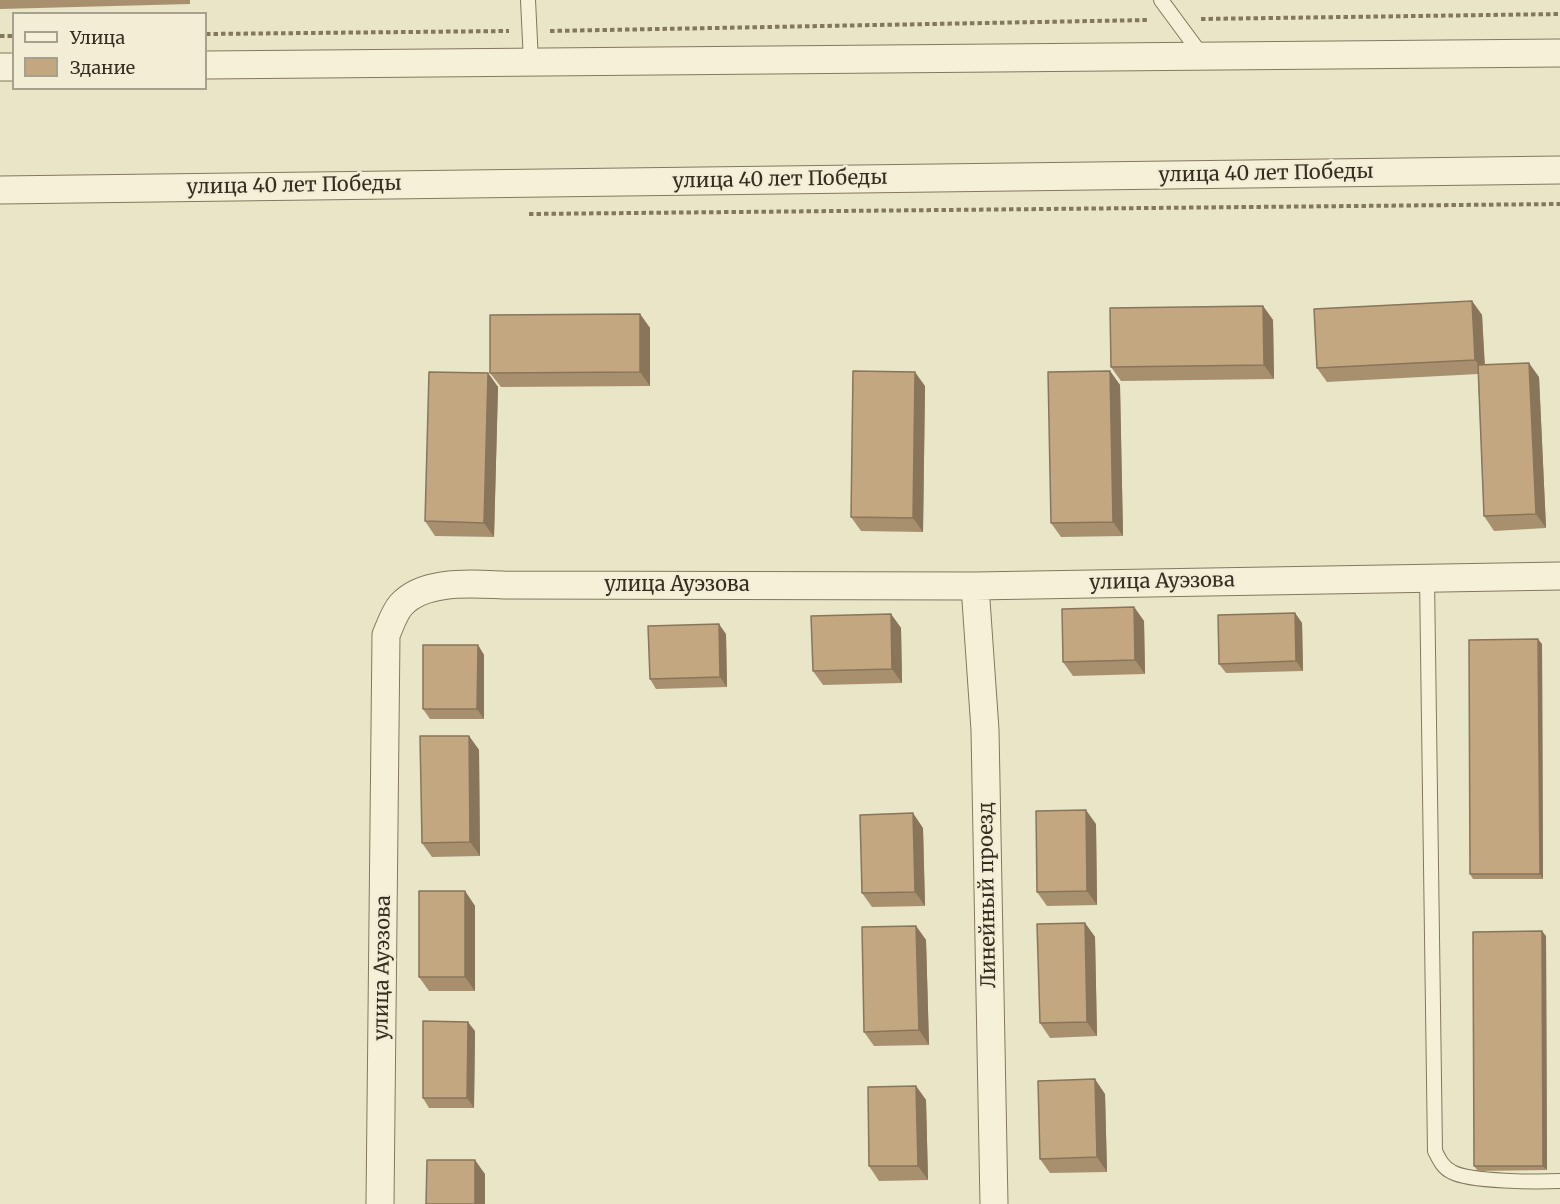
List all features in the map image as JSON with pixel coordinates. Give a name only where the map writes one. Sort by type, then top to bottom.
[{"type":"street","points":[[207,65],[1560,53]]},
{"type":"street","name":"улица 40 лет Победы","points":[[0,190],[1560,170]]},
{"type":"street","name":"улица Ауэзова","points":[[380,1204],[386,635],[400,605],[419,592],[456,583],[975,586],[1560,576]]},
{"type":"street","name":"Линейный проезд","points":[[975,586],[985,730],[994,1204]]},
{"type":"lane","points":[[528,0],[531,62]]},
{"type":"lane","points":[[1161,0],[1203,57]]},
{"type":"lane","points":[[1427,578],[1435,1151],[1440,1162],[1452,1172],[1464,1176],[1530,1182],[1560,1181]]},
{"type":"path","points":[[207,34],[1560,14]]},
{"type":"path","points":[[525,214],[1560,204]]},
{"type":"building","points":[[1472,301],[1475,360],[1317,368],[1314,309]]},
{"type":"building","points":[[1263,306],[1264,365],[1111,367],[1110,308]]},
{"type":"building","points":[[640,314],[640,372],[490,373],[490,315]]},
{"type":"building","points":[[1529,363],[1536,514],[1484,516],[1478,365]]},
{"type":"building","points":[[853,371],[915,372],[913,518],[851,517]]},
{"type":"building","points":[[1110,371],[1113,522],[1051,523],[1048,372]]},
{"type":"building","points":[[429,372],[488,373],[484,523],[425,521]]},
{"type":"building","points":[[1134,607],[1135,660],[1063,662],[1062,609]]},
{"type":"building","points":[[1295,613],[1296,661],[1219,664],[1218,615]]},
{"type":"building","points":[[891,614],[892,669],[813,671],[811,616]]},
{"type":"building","points":[[719,624],[720,677],[650,679],[648,626]]},
{"type":"building","points":[[1538,639],[1540,874],[1470,874],[1469,640]]},
{"type":"building","points":[[423,645],[478,645],[477,709],[423,709]]},
{"type":"building","points":[[420,736],[469,736],[470,842],[422,843]]},
{"type":"building","points":[[1086,810],[1087,891],[1037,892],[1036,811]]},
{"type":"building","points":[[913,813],[915,892],[862,893],[860,815]]},
{"type":"building","points":[[419,891],[465,891],[465,977],[419,977]]},
{"type":"building","points":[[1085,923],[1087,1022],[1040,1023],[1037,924]]},
{"type":"building","points":[[916,926],[919,1030],[864,1032],[862,927]]},
{"type":"building","points":[[1542,931],[1543,1166],[1474,1166],[1473,932]]},
{"type":"building","points":[[423,1021],[468,1022],[467,1098],[423,1098]]},
{"type":"building","points":[[1095,1079],[1097,1157],[1040,1159],[1038,1081]]},
{"type":"building","points":[[916,1086],[918,1166],[869,1166],[868,1087]]},
{"type":"building","points":[[427,1160],[475,1160],[475,1204],[426,1204]]}]
